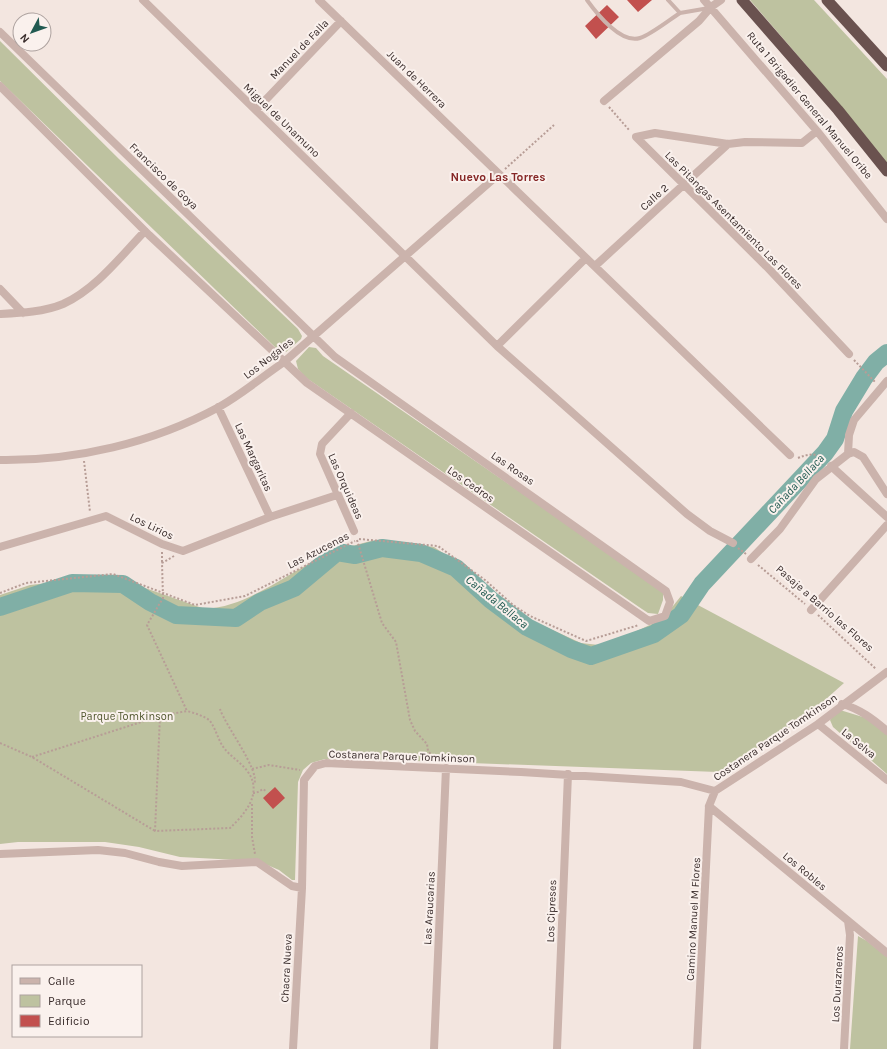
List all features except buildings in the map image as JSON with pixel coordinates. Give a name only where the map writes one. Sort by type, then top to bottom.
[{"type":"highway","name":"Ruta 1 Brigadier General Manuel Oribe","points":[[742,0],[838,110],[887,171]]},
{"type":"highway","points":[[827,0],[887,66]]},
{"type":"street","name":"Miguel de Unamuno","points":[[143,0],[497,346],[686,514],[710,531],[733,543]]},
{"type":"street","name":"Juan de Herrera","points":[[319,0],[790,455]]},
{"type":"street","name":"Ruta 1 Brigadier General Manuel Oribe","points":[[704,0],[817,131],[887,219]]},
{"type":"street","points":[[604,101],[699,21],[711,7],[721,0]]},
{"type":"street","name":"Manuel de Falla","points":[[256,110],[341,21]]},
{"type":"street","name":"Francisco de Goya","points":[[0,32],[312,336]]},
{"type":"street","points":[[0,86],[145,231],[284,362]]},
{"type":"street","points":[[636,137],[655,133],[728,144],[745,142],[802,143],[817,131]]},
{"type":"street","name":"Las Pitangas Asentamiento Las Flores","points":[[636,137],[768,268],[849,354]]},
{"type":"street","name":"Calle 2","points":[[595,266],[728,144]]},
{"type":"street","name":"Los Nogales","points":[[0,460],[21,460],[84,454],[133,442],[218,407],[284,362],[499,174]]},
{"type":"street","points":[[0,314],[23,313],[63,304],[91,286],[145,231]]},
{"type":"street","points":[[497,346],[586,258]]},
{"type":"street","points":[[0,290],[23,313]]},
{"type":"street","name":"Las Rosas","points":[[312,336],[335,357],[666,591],[670,602],[665,616],[649,621]]},
{"type":"street","name":"Los Cedros","points":[[284,362],[307,383],[649,621]]},
{"type":"street","points":[[848,454],[848,435],[854,420],[887,381]]},
{"type":"street","name":"Las Margaritas","points":[[218,407],[270,516]]},
{"type":"street","name":"Las Orquideas","points":[[351,413],[322,444],[320,449],[321,459],[354,531]]},
{"type":"street","points":[[751,559],[780,529],[811,485],[831,466],[848,454],[854,452],[863,457],[887,494]]},
{"type":"street","points":[[831,466],[887,517]]},
{"type":"street","name":"Los Lirios","points":[[0,547],[91,519],[106,516],[162,544],[183,551],[270,516],[337,495]]},
{"type":"street","points":[[811,610],[887,525]]},
{"type":"street","name":"Costanera Parque Tomkinson","points":[[309,772],[315,766],[326,763],[446,768],[568,774],[681,782],[715,791],[818,724],[842,704],[885,674]]},
{"type":"street","points":[[842,704],[853,707],[887,731]]},
{"type":"street","name":"La Selva","points":[[818,724],[887,780]]},
{"type":"street","name":"Las Araucarias","points":[[434,1049],[446,768]]},
{"type":"street","points":[[0,854],[98,850],[125,853],[159,862],[182,866],[257,862],[292,886],[302,888],[304,780],[309,772]]},
{"type":"street","name":"Los Cipreses","points":[[557,1049],[568,774]]},
{"type":"street","name":"Camino Manuel M Flores","points":[[697,1049],[709,806],[715,791]]},
{"type":"street","name":"Los Robles","points":[[709,806],[887,953]]},
{"type":"street","name":"Chacra Nueva","points":[[293,1049],[302,888]]},
{"type":"street","name":"Los Durazneros","points":[[844,1049],[850,935],[848,921]]},
{"type":"lane","points":[[587,0],[617,34],[630,39],[641,38],[680,13],[711,7]]},
{"type":"lane","points":[[668,0],[680,13]]},
{"type":"path","points":[[604,101],[636,137]]},
{"type":"path","points":[[499,174],[554,125]]},
{"type":"path","points":[[855,361],[870,377]]},
{"type":"path","points":[[84,454],[91,519]]},
{"type":"path","points":[[790,455],[795,458],[808,454],[820,456]]},
{"type":"path","name":"Las Azucenas","points":[[0,593],[26,583],[113,574],[195,605],[245,596],[360,538],[438,546],[485,580],[513,605],[530,616],[586,641],[649,621]]},
{"type":"path","points":[[357,540],[382,623],[396,642],[410,720],[415,731],[427,744],[428,751],[446,768]]},
{"type":"path","points":[[183,551],[162,563],[163,598],[147,625],[187,711]]},
{"type":"path","name":"Pasaje a Barrio las Flores","points":[[751,559],[885,674]]},
{"type":"path","points":[[220,709],[230,732],[252,769],[256,782],[253,785],[252,793],[252,837],[257,862]]},
{"type":"path","points":[[32,757],[160,716],[187,711],[209,721],[229,755],[248,771],[253,785]]},
{"type":"path","points":[[155,831],[160,716]]},
{"type":"path","points":[[0,742],[32,757],[155,831],[230,828],[252,803]]},
{"type":"path","points":[[252,769],[269,765],[309,772]]},
{"type":"path","points":[[252,793],[256,793],[263,789],[267,792]]},
{"type":"green space","points":[[750,0],[814,0],[887,79],[887,165],[812,72]]},
{"type":"green space","points":[[0,41],[119,159],[298,329],[302,336],[301,339],[286,352],[279,351],[0,81]]},
{"type":"green space","points":[[309,347],[316,348],[323,356],[658,587],[663,593],[663,600],[658,614],[648,613],[639,607],[305,377],[298,369],[296,361]]},
{"type":"green space","name":"Parque Tomkinson","points":[[376,540],[434,547],[467,569],[522,616],[581,643],[599,645],[628,635],[654,623],[673,606],[681,596],[844,683],[816,708],[779,735],[763,743],[732,766],[718,772],[389,760],[325,759],[311,763],[303,770],[298,782],[295,880],[292,880],[279,870],[258,861],[180,857],[139,847],[105,842],[18,842],[0,844],[0,595],[30,585],[111,576],[205,609],[220,607],[249,597],[325,556],[361,543]]},
{"type":"green space","points":[[840,710],[866,718],[887,733],[887,774],[833,727],[830,720],[834,714]]},
{"type":"green space","points":[[858,936],[867,941],[887,957],[887,1049],[850,1049]]},
{"type":"waterway","name":"Cañada Bellaca","points":[[0,607],[72,583],[123,584],[150,602],[176,615],[236,618],[260,602],[294,588],[337,552],[355,555],[382,548],[421,553],[456,568],[491,600],[527,627],[571,649],[591,656],[654,634],[681,615],[702,584],[825,453],[835,439],[844,411],[864,378],[876,362],[887,353]]},
{"type":"district","name":"Nuevo Las Torres","points":[[498,177]]}]
